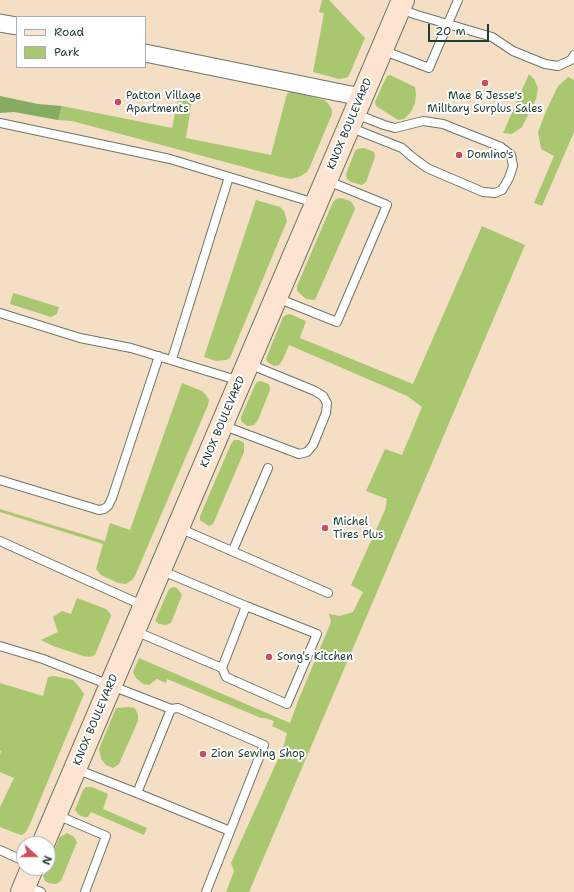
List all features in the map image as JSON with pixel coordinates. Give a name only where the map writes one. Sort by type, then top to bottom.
[{"type":"main road","name":"KNOX BOULEVARD","points":[[46,836],[401,4]]},
{"type":"street","points":[[0,23],[16,26]]},
{"type":"street","points":[[146,53],[354,112]]},
{"type":"lane","points":[[382,49],[430,68],[458,0]]},
{"type":"lane","points":[[401,4],[448,24],[492,37],[513,51],[545,64],[558,66],[571,60],[574,55]]},
{"type":"lane","points":[[354,112],[384,125],[395,128],[423,121],[443,124],[501,148],[511,155],[513,166],[509,178],[502,190],[495,193],[483,192],[427,168],[354,112]]},
{"type":"lane","points":[[0,123],[170,159],[316,203]]},
{"type":"lane","points":[[172,359],[229,177]]},
{"type":"lane","points":[[276,298],[337,322],[387,205],[326,180]]},
{"type":"lane","points":[[0,313],[80,338],[131,348],[172,359],[244,372],[315,391],[323,396],[327,403],[326,413],[313,445],[307,452],[299,454],[222,425]]},
{"type":"lane","points":[[0,480],[99,510],[108,506],[112,498],[159,356]]},
{"type":"lane","points":[[233,550],[268,468]]},
{"type":"lane","points":[[178,527],[328,593]]},
{"type":"lane","points":[[0,541],[145,606]]},
{"type":"lane","points":[[134,631],[222,668],[226,677],[287,704],[317,634],[160,570]]},
{"type":"lane","points":[[222,668],[246,606]]},
{"type":"lane","points":[[0,646],[43,659],[171,709],[178,708],[264,745],[206,892]]},
{"type":"lane","points":[[137,793],[171,709]]},
{"type":"lane","points":[[75,769],[230,831]]},
{"type":"lane","points":[[56,814],[106,836],[85,892]]},
{"type":"lane","points":[[0,850],[16,857]]},
{"type":"green space","points":[[322,0],[329,0],[365,38],[348,77],[345,78],[339,79],[313,72],[324,13],[319,12]]},
{"type":"green space","points":[[529,74],[534,79],[538,88],[536,99],[522,127],[512,134],[503,133]]},
{"type":"green space","points":[[390,75],[415,87],[415,103],[411,112],[404,119],[398,120],[376,106],[375,102],[383,84],[387,76]]},
{"type":"green space","points":[[568,77],[574,80],[574,132],[542,206],[534,203],[554,156],[541,149],[538,132],[558,86]]},
{"type":"green space","points":[[291,91],[324,100],[328,103],[332,110],[332,114],[309,169],[299,177],[291,179],[72,121],[58,120],[62,106],[172,128],[178,99],[192,100],[186,138],[271,155],[286,97]]},
{"type":"green space","points":[[0,96],[38,104],[62,106],[58,120],[14,112],[0,113]]},
{"type":"green space","points":[[364,148],[374,152],[375,157],[366,182],[362,185],[351,182],[347,179],[346,174],[355,151],[357,149]]},
{"type":"green space","points":[[341,198],[350,201],[355,209],[315,300],[306,299],[297,291],[297,286],[333,202],[336,199]]},
{"type":"green space","points":[[256,200],[280,207],[284,211],[287,221],[230,358],[216,361],[204,357]]},
{"type":"green space","points":[[482,226],[525,245],[249,892],[226,892],[234,871],[231,863],[283,748],[287,733],[272,726],[274,721],[261,718],[167,679],[166,683],[157,679],[149,685],[143,684],[136,678],[133,672],[139,658],[290,723],[331,622],[329,614],[340,616],[353,612],[363,592],[351,585],[385,510],[387,499],[366,491],[385,449],[402,455],[422,407],[407,396],[289,345],[279,365],[274,366],[269,363],[266,360],[267,356],[283,317],[290,314],[306,321],[300,338],[413,384]]},
{"type":"green space","points":[[13,293],[59,307],[57,314],[51,317],[10,304]]},
{"type":"green space","points":[[260,381],[269,384],[270,390],[258,420],[254,425],[247,426],[241,421],[241,417],[255,385]]},
{"type":"green space","points":[[182,383],[202,391],[209,400],[208,405],[132,580],[126,584],[118,583],[101,575],[96,569],[103,544],[0,512],[0,509],[105,541],[110,523],[130,530]]},
{"type":"green space","points":[[234,440],[239,440],[244,443],[244,452],[213,524],[209,526],[200,520],[200,516]]},
{"type":"green space","points":[[173,587],[177,588],[182,595],[171,623],[166,625],[159,624],[155,621],[169,589]]},
{"type":"green space","points":[[77,598],[106,609],[111,616],[95,655],[90,657],[53,646],[41,640],[58,632],[53,617],[62,611],[71,614]]},
{"type":"green space","points":[[54,676],[73,680],[84,694],[30,824],[26,832],[22,835],[0,827],[0,807],[14,778],[0,772],[0,683],[43,696],[48,677]]},
{"type":"green space","points":[[116,708],[135,708],[138,715],[138,721],[119,764],[113,768],[106,765],[101,759],[99,749]]},
{"type":"green space","points":[[86,787],[92,787],[108,794],[103,809],[147,828],[144,835],[91,812],[88,817],[79,815],[75,810],[83,790]]},
{"type":"green space","points":[[67,833],[74,837],[77,842],[61,881],[56,884],[49,883],[45,881],[43,876],[56,876],[56,846],[60,837]]},
{"type":"place","name":"Mae & Jesse's Military Surplus Sales","points":[[485,83]]},
{"type":"place","name":"Patton Village Apartments","points":[[118,102]]},
{"type":"place","name":"Domino's","points":[[459,155]]},
{"type":"place","name":"Michel Tires Plus","points":[[325,528]]},
{"type":"place","name":"Song's Kitchen","points":[[269,657]]},
{"type":"place","name":"Zion Sewing Shop","points":[[203,754]]}]
